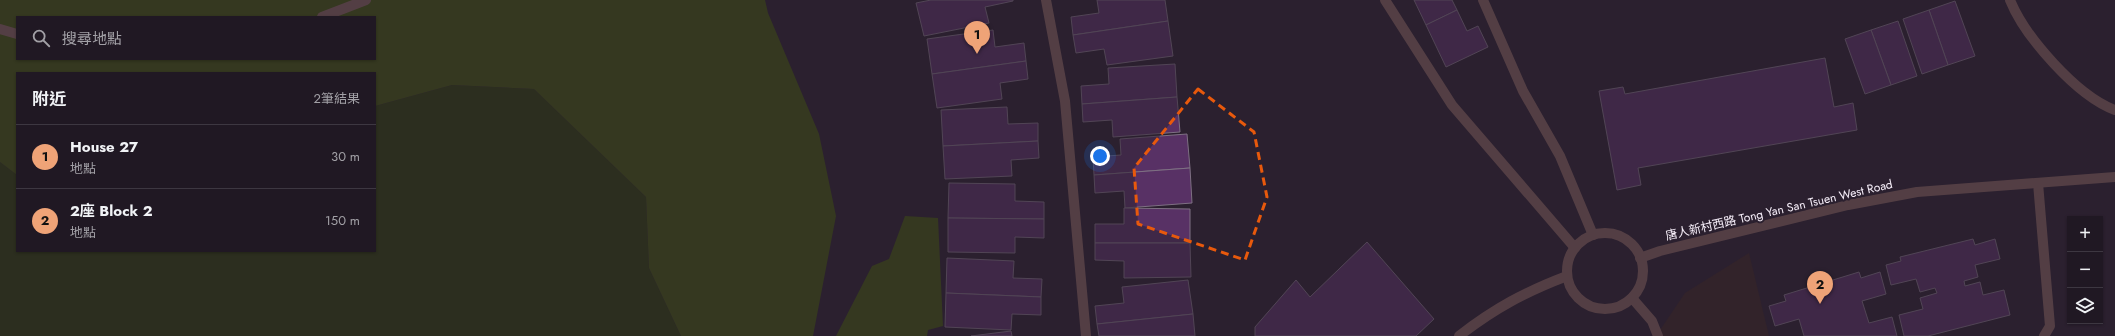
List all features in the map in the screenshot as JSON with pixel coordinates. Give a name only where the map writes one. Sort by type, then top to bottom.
[{"type":"street","points":[[325,16],[366,0]]},
{"type":"street","points":[[1046,0],[1065,101],[1086,336]]},
{"type":"street","points":[[1385,0],[1452,105],[1574,248]]},
{"type":"street","points":[[1483,0],[1523,91],[1560,156],[1593,235]]},
{"type":"street","points":[[2010,0],[2029,34],[2066,75],[2087,93],[2115,110]]},
{"type":"street","points":[[0,29],[16,34]]},
{"type":"street","name":"唐人新村西路 Tong Yan San Tsuen West Road","points":[[1640,258],[1660,251],[1856,203],[1917,192],[2115,177]]},
{"type":"street","points":[[2038,183],[2050,326],[2044,336]]},
{"type":"street","points":[[1605,234],[1616,235],[1635,248],[1643,268],[1642,279],[1632,298],[1622,305],[1611,309],[1587,305],[1577,298],[1571,288],[1567,276],[1567,266],[1574,248],[1583,240],[1593,235],[1605,234]]},
{"type":"street","points":[[1459,336],[1488,314],[1530,290],[1567,276]]},
{"type":"street","points":[[1632,298],[1652,321],[1658,336]]},
{"type":"highlighted area","points":[[1198,89],[1254,132],[1267,197],[1245,260],[1138,224],[1134,168]]},
{"type":"shaded area","points":[[1749,253],[1769,336],[1656,336],[1685,293]]},
{"type":"green space","points":[[0,0],[765,0],[768,13],[819,134],[836,216],[813,336],[681,336],[649,268],[646,197],[534,89],[452,85],[376,106],[376,72],[16,72],[16,174],[0,162]]},
{"type":"green space","points":[[452,85],[534,89],[646,197],[649,268],[681,336],[0,336],[0,162],[16,174],[16,252],[376,252],[376,106]]},
{"type":"green space","points":[[905,216],[938,218],[943,326],[928,330],[927,336],[836,336],[872,266],[889,259]]},
{"type":"building","points":[[931,0],[1013,1],[985,7],[989,23],[924,36],[916,3]]},
{"type":"building","points":[[1097,0],[1165,0],[1168,21],[1073,35],[1071,17],[1099,13]]},
{"type":"building","points":[[1414,0],[1452,0],[1457,10],[1426,25]]},
{"type":"building","points":[[1955,1],[1975,56],[1948,65],[1929,10]]},
{"type":"building","points":[[1457,10],[1467,31],[1478,26],[1488,47],[1446,67],[1426,25]]},
{"type":"building","points":[[1929,10],[1948,65],[1922,74],[1903,19]]},
{"type":"building","points":[[1168,21],[1173,56],[1107,65],[1104,49],[1076,53],[1073,35]]},
{"type":"building","points":[[1898,21],[1917,76],[1891,85],[1871,30]]},
{"type":"building","points":[[993,30],[995,47],[1024,43],[1026,61],[932,74],[927,39]]},
{"type":"building","points":[[1871,30],[1891,85],[1865,94],[1845,39]]},
{"type":"building","points":[[1825,58],[1834,107],[1853,103],[1857,130],[1638,168],[1641,185],[1617,190],[1599,91],[1623,87],[1625,94]]},
{"type":"building","points":[[1026,61],[1028,79],[1000,83],[1002,99],[937,108],[932,74]]},
{"type":"building","points":[[1175,64],[1177,97],[1082,104],[1081,86],[1109,84],[1108,68]]},
{"type":"building","points":[[1177,97],[1180,132],[1113,137],[1112,120],[1083,122],[1082,104]]},
{"type":"building","points":[[1007,107],[1008,124],[1038,123],[1038,141],[943,146],[941,110]]},
{"type":"building","points":[[1187,134],[1190,168],[1094,175],[1093,157],[1121,155],[1120,139]]},
{"type":"building","points":[[1038,141],[1039,158],[1011,160],[1012,176],[945,179],[943,146]]},
{"type":"building","points":[[1190,168],[1192,203],[1125,208],[1124,191],[1095,193],[1094,175]]},
{"type":"building","points":[[949,183],[1015,184],[1015,201],[1044,202],[1044,219],[948,218]]},
{"type":"building","points":[[1124,208],[1190,209],[1190,243],[1095,243],[1095,224],[1124,224]]},
{"type":"building","points":[[948,218],[1044,219],[1044,238],[1015,237],[1015,253],[948,252]]},
{"type":"building","points":[[1973,239],[1975,245],[1995,239],[2000,259],[1975,265],[1978,277],[1964,281],[1965,286],[1980,282],[1983,295],[2004,290],[2010,315],[1928,336],[1904,336],[1899,315],[1923,309],[1920,298],[1937,293],[1935,288],[1920,292],[1916,279],[1891,285],[1886,265],[1901,261],[1900,257]]},
{"type":"building","points":[[1367,242],[1434,319],[1416,336],[1255,336],[1255,327],[1296,280],[1310,297]]},
{"type":"building","points":[[1095,243],[1190,243],[1191,277],[1124,278],[1124,261],[1095,260]]},
{"type":"building","points":[[947,258],[1014,261],[1013,278],[1042,279],[1041,297],[946,293]]},
{"type":"building","points":[[1859,272],[1861,278],[1880,272],[1886,294],[1862,301],[1869,323],[1892,317],[1897,336],[1804,336],[1799,319],[1775,326],[1769,306],[1786,301],[1784,295]]},
{"type":"building","points":[[1188,280],[1193,314],[1097,324],[1095,306],[1124,303],[1122,287]]},
{"type":"building","points":[[946,293],[1041,297],[1041,315],[1012,314],[1011,330],[945,327]]},
{"type":"building","points":[[1193,314],[1195,336],[1099,336],[1097,324]]},
{"type":"building","points":[[1011,331],[1012,336],[971,336]]},
{"type":"place","name":"House 27","points":[[977,54]]},
{"type":"place","name":"2座 Block 2","points":[[1820,304]]}]
